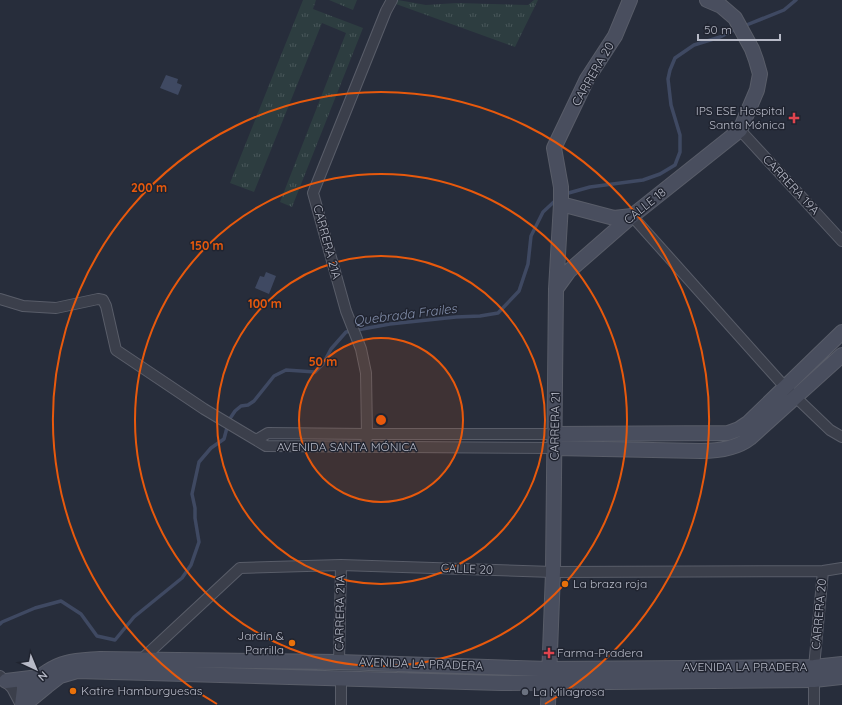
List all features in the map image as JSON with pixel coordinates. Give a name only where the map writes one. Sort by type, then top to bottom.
[{"type":"street","name":"CARRERA 20","points":[[554,148],[587,79],[615,36],[630,0]]},
{"type":"street","points":[[707,0],[721,6],[735,18],[752,49],[760,74],[757,90],[740,130]]},
{"type":"street","name":"CARRERA 21A","points":[[366,447],[366,373],[361,349],[346,311],[314,193],[390,1]]},
{"type":"street","name":"CALLE 18","points":[[556,289],[569,270],[632,216],[740,130]]},
{"type":"street","name":"CARRERA 19A","points":[[740,130],[842,241]]},
{"type":"street","name":"CARRERA 21","points":[[548,705],[553,572],[556,289],[561,204],[561,187],[554,148]]},
{"type":"street","points":[[561,204],[614,218],[632,216],[784,386],[830,430],[842,437]]},
{"type":"street","points":[[0,299],[23,306],[56,308],[98,299],[103,300],[106,306],[116,350],[204,409],[256,440]]},
{"type":"street","name":"AVENIDA SANTA MÓNICA","points":[[842,332],[784,386],[748,423],[739,429],[728,433],[555,441],[366,447],[266,446],[256,440],[268,433],[367,434],[555,441],[716,451],[745,442],[796,398],[842,355]]},
{"type":"street","name":"CARRERA 21A","points":[[339,662],[341,565]]},
{"type":"street","name":"CALLE 20","points":[[142,666],[240,568],[341,565],[553,572],[823,570],[842,568]]},
{"type":"street","name":"CARRERA 20","points":[[814,705],[814,673],[823,570]]},
{"type":"street","name":"AVENIDA LA PRADERA","points":[[20,695],[40,677],[64,663],[100,659],[142,666],[341,678],[548,683],[814,673],[842,664]]},
{"type":"street","name":"AVENIDA LA PRADERA","points":[[20,695],[60,676],[77,671],[142,666],[339,662],[549,669],[814,673],[842,677]]},
{"type":"street","points":[[20,695],[40,677]]},
{"type":"street","points":[[341,678],[341,705]]},
{"type":"green space","points":[[303,0],[316,0],[313,9],[363,28],[292,207],[280,202],[346,33],[322,23],[254,192],[230,183]]},
{"type":"green space","points":[[329,0],[357,0],[353,10]]},
{"type":"green space","points":[[398,0],[426,5],[457,3],[528,5],[534,0],[538,0],[515,47],[396,4]]},
{"type":"water","points":[[166,75],[178,79],[177,83],[182,85],[178,95],[160,88]]},
{"type":"water","points":[[266,272],[276,276],[269,294],[255,288],[260,276],[264,277]]},
{"type":"waterway","name":"Quebrada Frailes","points":[[744,26],[784,10],[796,0]]},
{"type":"waterway","name":"Quebrada Frailes","points":[[565,194],[590,187],[643,180],[660,174],[675,165],[680,152],[680,135],[671,105],[668,79],[675,58],[694,45],[720,37],[738,28]]},
{"type":"waterway","name":"Quebrada Frailes","points":[[0,624],[35,608],[61,601],[81,614],[97,636],[115,640],[134,617],[182,578],[191,565],[199,542],[192,494],[199,462],[211,448],[224,439],[229,420],[235,411],[241,406],[248,405],[254,401],[274,376],[286,370],[315,372],[323,364],[331,349],[346,332],[390,324],[498,313],[519,291],[528,264],[531,236],[543,212],[557,199]]},
{"type":"place","name":"IPS ESE Hospital Santa Mónica","points":[[794,118]]},
{"type":"place","name":"La braza roja","points":[[565,584]]},
{"type":"place","name":"Jardín & Parrilla","points":[[292,643]]},
{"type":"place","name":"Farma-Pradera","points":[[549,653]]},
{"type":"place","name":"Katire Hamburguesas","points":[[73,691]]},
{"type":"place","name":"La Milagrosa","points":[[525,692]]}]
